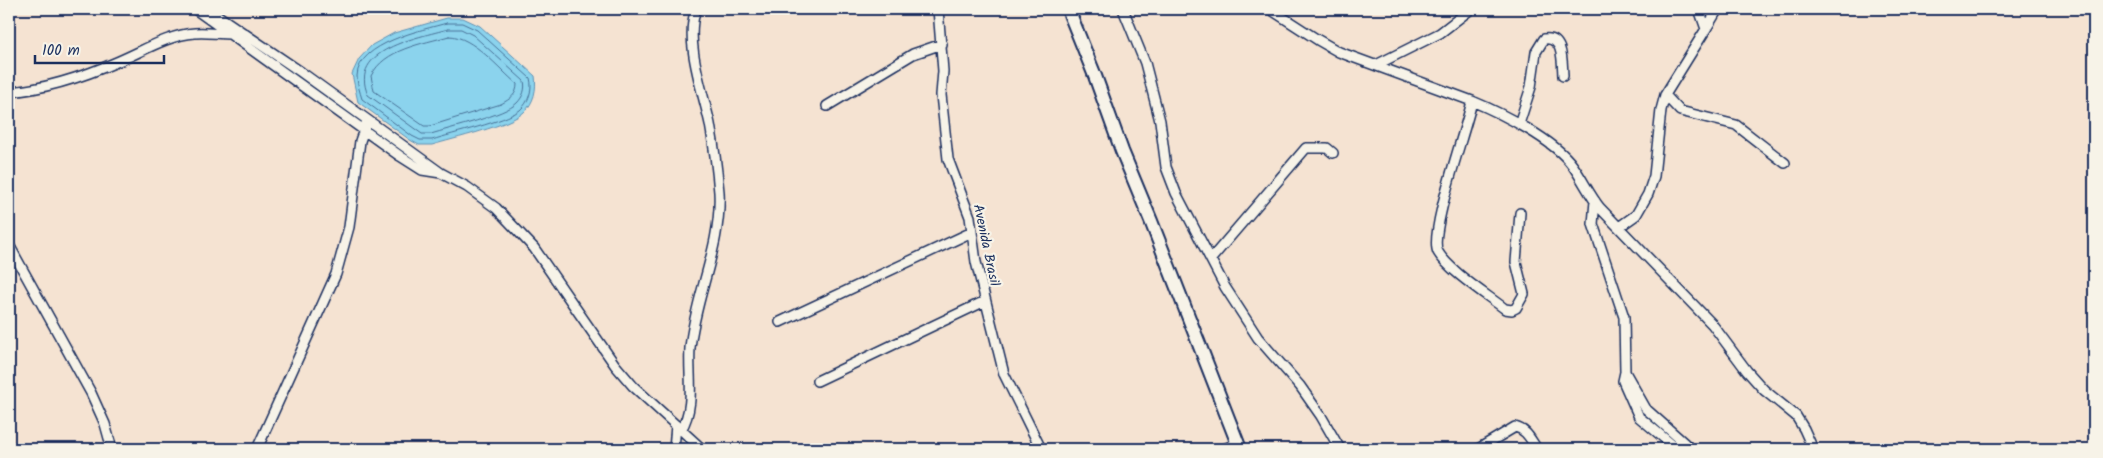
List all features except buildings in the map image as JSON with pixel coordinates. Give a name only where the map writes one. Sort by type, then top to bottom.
[{"type":"main road","points":[[1068,9],[1239,446]]},
{"type":"street","points":[[195,9],[229,34],[298,76],[496,208],[534,248],[615,365],[633,386],[702,449]]},
{"type":"street","points":[[208,9],[298,76],[363,130],[422,170],[441,173]]},
{"type":"street","points":[[674,449],[679,428],[689,418],[691,396],[689,361],[695,313],[716,233],[718,213],[715,161],[691,33],[696,9]]},
{"type":"street","name":"Avenida Brasil","points":[[938,9],[943,71],[941,95],[948,159],[970,218],[976,262],[1004,374],[1041,449]]},
{"type":"street","points":[[1122,9],[1145,63],[1160,121],[1166,167],[1176,192],[1225,287],[1258,338],[1300,386],[1321,416],[1340,449]]},
{"type":"street","points":[[1270,9],[1339,52],[1492,109],[1553,146],[1573,166],[1595,201],[1712,324],[1747,372],[1764,390],[1796,416],[1813,449]]},
{"type":"street","points":[[1376,66],[1440,33],[1471,9]]},
{"type":"street","points":[[1698,9],[1706,29]]},
{"type":"street","points":[[1619,227],[1636,214],[1648,194],[1654,176],[1661,110],[1665,95],[1718,9]]},
{"type":"street","points":[[9,92],[23,91],[58,82],[114,63],[159,43],[194,33],[229,34]]},
{"type":"street","points":[[1519,124],[1531,87],[1536,52],[1544,39],[1554,41],[1560,47],[1563,76]]},
{"type":"street","points":[[826,106],[913,54],[942,44]]},
{"type":"street","points":[[1665,95],[1680,112],[1736,125],[1785,163]]},
{"type":"street","points":[[1472,101],[1448,185],[1435,244],[1440,255],[1452,267],[1505,309],[1512,310],[1516,308],[1524,294],[1516,262],[1520,213]]},
{"type":"street","points":[[257,449],[336,274],[349,227],[363,130],[367,121]]},
{"type":"street","points":[[1211,259],[1306,148],[1327,148],[1333,153]]},
{"type":"street","points":[[1595,201],[1593,224],[1624,317],[1626,372],[1623,381],[1639,417],[1677,449]]},
{"type":"street","points":[[780,322],[972,232]]},
{"type":"street","points":[[9,245],[91,393],[105,424],[112,449]]},
{"type":"street","points":[[817,381],[986,301]]},
{"type":"street","points":[[1626,372],[1646,409],[1691,449]]},
{"type":"street","points":[[1478,449],[1515,427],[1527,433],[1536,449]]},
{"type":"street","points":[[1224,449],[1239,446]]},
{"type":"water","points":[[447,18],[463,18],[480,26],[535,76],[534,96],[524,112],[507,122],[432,145],[419,145],[358,102],[352,74],[359,59],[372,45],[394,33]]}]
